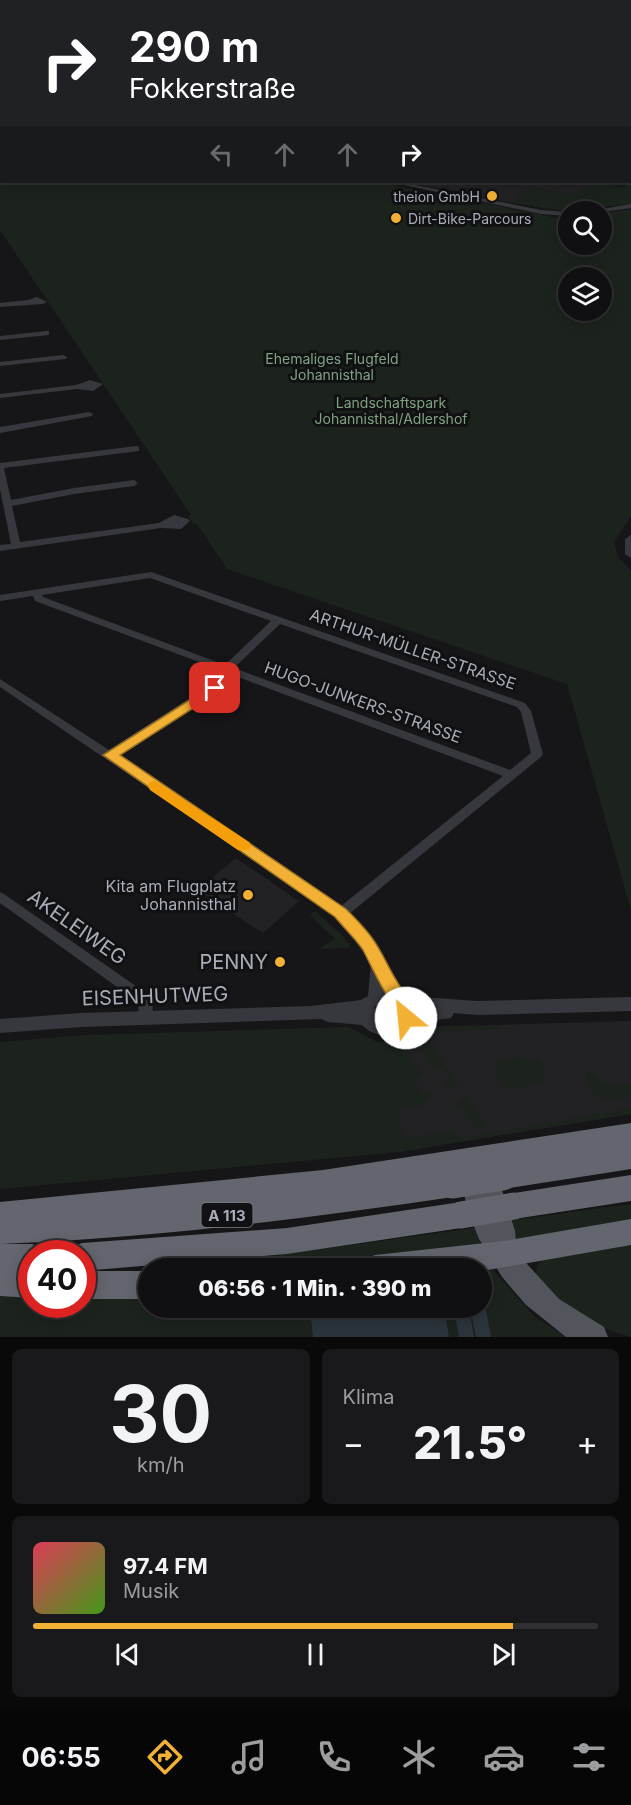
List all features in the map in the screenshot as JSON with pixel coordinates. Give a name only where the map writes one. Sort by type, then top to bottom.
[{"type":"highway","points":[[0,1215],[282,1187],[631,1135]]},
{"type":"highway","name":"A 113","points":[[0,1232],[107,1227],[273,1211],[631,1157]]},
{"type":"highway","name":"A 113","points":[[96,1256],[287,1241],[631,1188]]},
{"type":"highway","points":[[476,1258],[631,1232]]},
{"type":"highway","points":[[0,1258],[18,1258]]},
{"type":"highway","points":[[0,1282],[18,1283]]},
{"type":"highway","points":[[96,1285],[138,1285]]},
{"type":"main road","points":[[473,1159],[471,1170],[490,1237],[536,1297],[561,1321],[594,1337]]},
{"type":"street","points":[[398,183],[541,212],[558,213]]},
{"type":"street","points":[[612,209],[631,206]]},
{"type":"street","points":[[0,305],[29,302]]},
{"type":"street","points":[[0,338],[46,333]]},
{"type":"street","points":[[0,364],[63,357]]},
{"type":"street","points":[[0,396],[77,387]]},
{"type":"street","points":[[0,430],[89,414]]},
{"type":"street","points":[[16,545],[0,467],[136,449]]},
{"type":"street","points":[[7,504],[74,491],[134,483]]},
{"type":"street","points":[[0,548],[161,525]]},
{"type":"street","points":[[631,539],[631,554]]},
{"type":"street","name":"ARTHUR-MÜLLER-STRASSE","points":[[0,598],[151,575],[521,705],[526,711],[537,754],[341,913]]},
{"type":"street","name":"HUGO-JUNKERS-STRASSE","points":[[37,592],[38,598],[513,775]]},
{"type":"street","points":[[110,755],[233,670],[278,620]]},
{"type":"street","points":[[0,682],[341,913],[359,931],[391,983],[402,1006]]},
{"type":"street","name":"AKELEIWEG","points":[[0,897],[145,1000],[146,1018]]},
{"type":"street","points":[[369,1007],[377,963]]},
{"type":"street","name":"EISENHUTWEG","points":[[0,1026],[146,1018],[311,1013],[369,1007],[477,1008],[631,1004]]},
{"type":"street","name":"EISENHUTWEG","points":[[369,1007],[374,1026],[385,1029],[397,1027],[402,1006]]},
{"type":"shaded area","points":[[410,183],[588,183],[572,196],[531,187],[512,203]]},
{"type":"shaded area","name":"Kita am Flugplatz Johannisthal","points":[[236,858],[299,901],[263,933],[197,890]]},
{"type":"shaded area","points":[[631,1021],[631,1114],[398,1152],[386,1043],[406,1039],[426,1027]]},
{"type":"shaded area","points":[[311,1318],[446,1318],[449,1337],[313,1337]]},
{"type":"shaded area","points":[[456,1318],[471,1318],[474,1337],[459,1337]]},
{"type":"shaded area","points":[[472,1318],[488,1318],[491,1337],[476,1337]]},
{"type":"green space","name":"Landschaftspark Johannisthal/Adlershof","points":[[0,183],[383,183],[558,218],[558,255],[612,255],[612,212],[631,209],[631,516],[614,542],[618,557],[631,571],[631,910],[567,684],[227,569],[197,524],[193,524],[188,516],[191,515],[0,230]]},
{"type":"green space","points":[[588,183],[624,187],[631,183],[631,204],[612,206],[612,201],[558,201],[558,210],[512,203],[531,187],[572,195]]},
{"type":"green space","points":[[315,911],[341,934],[351,948],[319,949],[335,939],[310,915]]},
{"type":"green space","points":[[501,1025],[502,1029],[427,1033],[425,1036],[459,1086],[449,1090],[442,1085],[451,1082],[442,1067],[433,1071],[413,1035],[426,1027]]},
{"type":"green space","points":[[348,1027],[377,1042],[397,1042],[423,1075],[414,1079],[423,1094],[432,1090],[432,1095],[423,1105],[397,1110],[404,1139],[454,1130],[460,1139],[631,1108],[631,1114],[398,1152],[0,1189],[0,1042],[85,1035]]},
{"type":"green space","points":[[513,1058],[540,1060],[545,1073],[543,1082],[521,1088],[504,1087],[497,1078],[495,1063],[498,1060]]},
{"type":"green space","points":[[585,1071],[608,1085],[631,1084],[631,1096],[613,1099],[600,1098],[591,1089]]},
{"type":"green space","points":[[466,1097],[484,1124],[491,1126],[471,1128],[473,1125],[462,1108],[457,1108],[458,1102]]},
{"type":"green space","points":[[631,1204],[631,1224],[517,1244],[507,1221]]},
{"type":"green space","points":[[475,1228],[481,1246],[472,1251],[402,1258],[253,1258]]},
{"type":"green space","points":[[631,1238],[631,1337],[616,1333],[577,1314],[555,1296],[536,1273],[538,1264],[544,1259]]},
{"type":"green space","points":[[492,1270],[535,1317],[566,1337],[0,1337],[0,1294],[18,1294],[18,1318],[96,1318],[96,1295],[138,1296],[138,1318],[492,1318]]},
{"type":"green space","points":[[138,1271],[138,1277],[96,1276]]},
{"type":"slow traffic","points":[[155,786],[243,846]]},
{"type":"place","name":"theion GmbH","points":[[492,196]]},
{"type":"place","name":"Dirt-Bike-Parcours","points":[[396,218]]},
{"type":"place","name":"Kita am Flugplatz Johannisthal","points":[[248,895]]},
{"type":"place","name":"PENNY","points":[[280,962]]},
{"type":"route","points":[[215,688],[110,755],[341,913],[359,931],[373,952],[377,963],[391,983],[394,996],[405,1003],[408,1013],[406,1018]]},
{"type":"park label","name":"Ehemaliges Flugfeld Johannisthal","points":[[332,366]]}]
